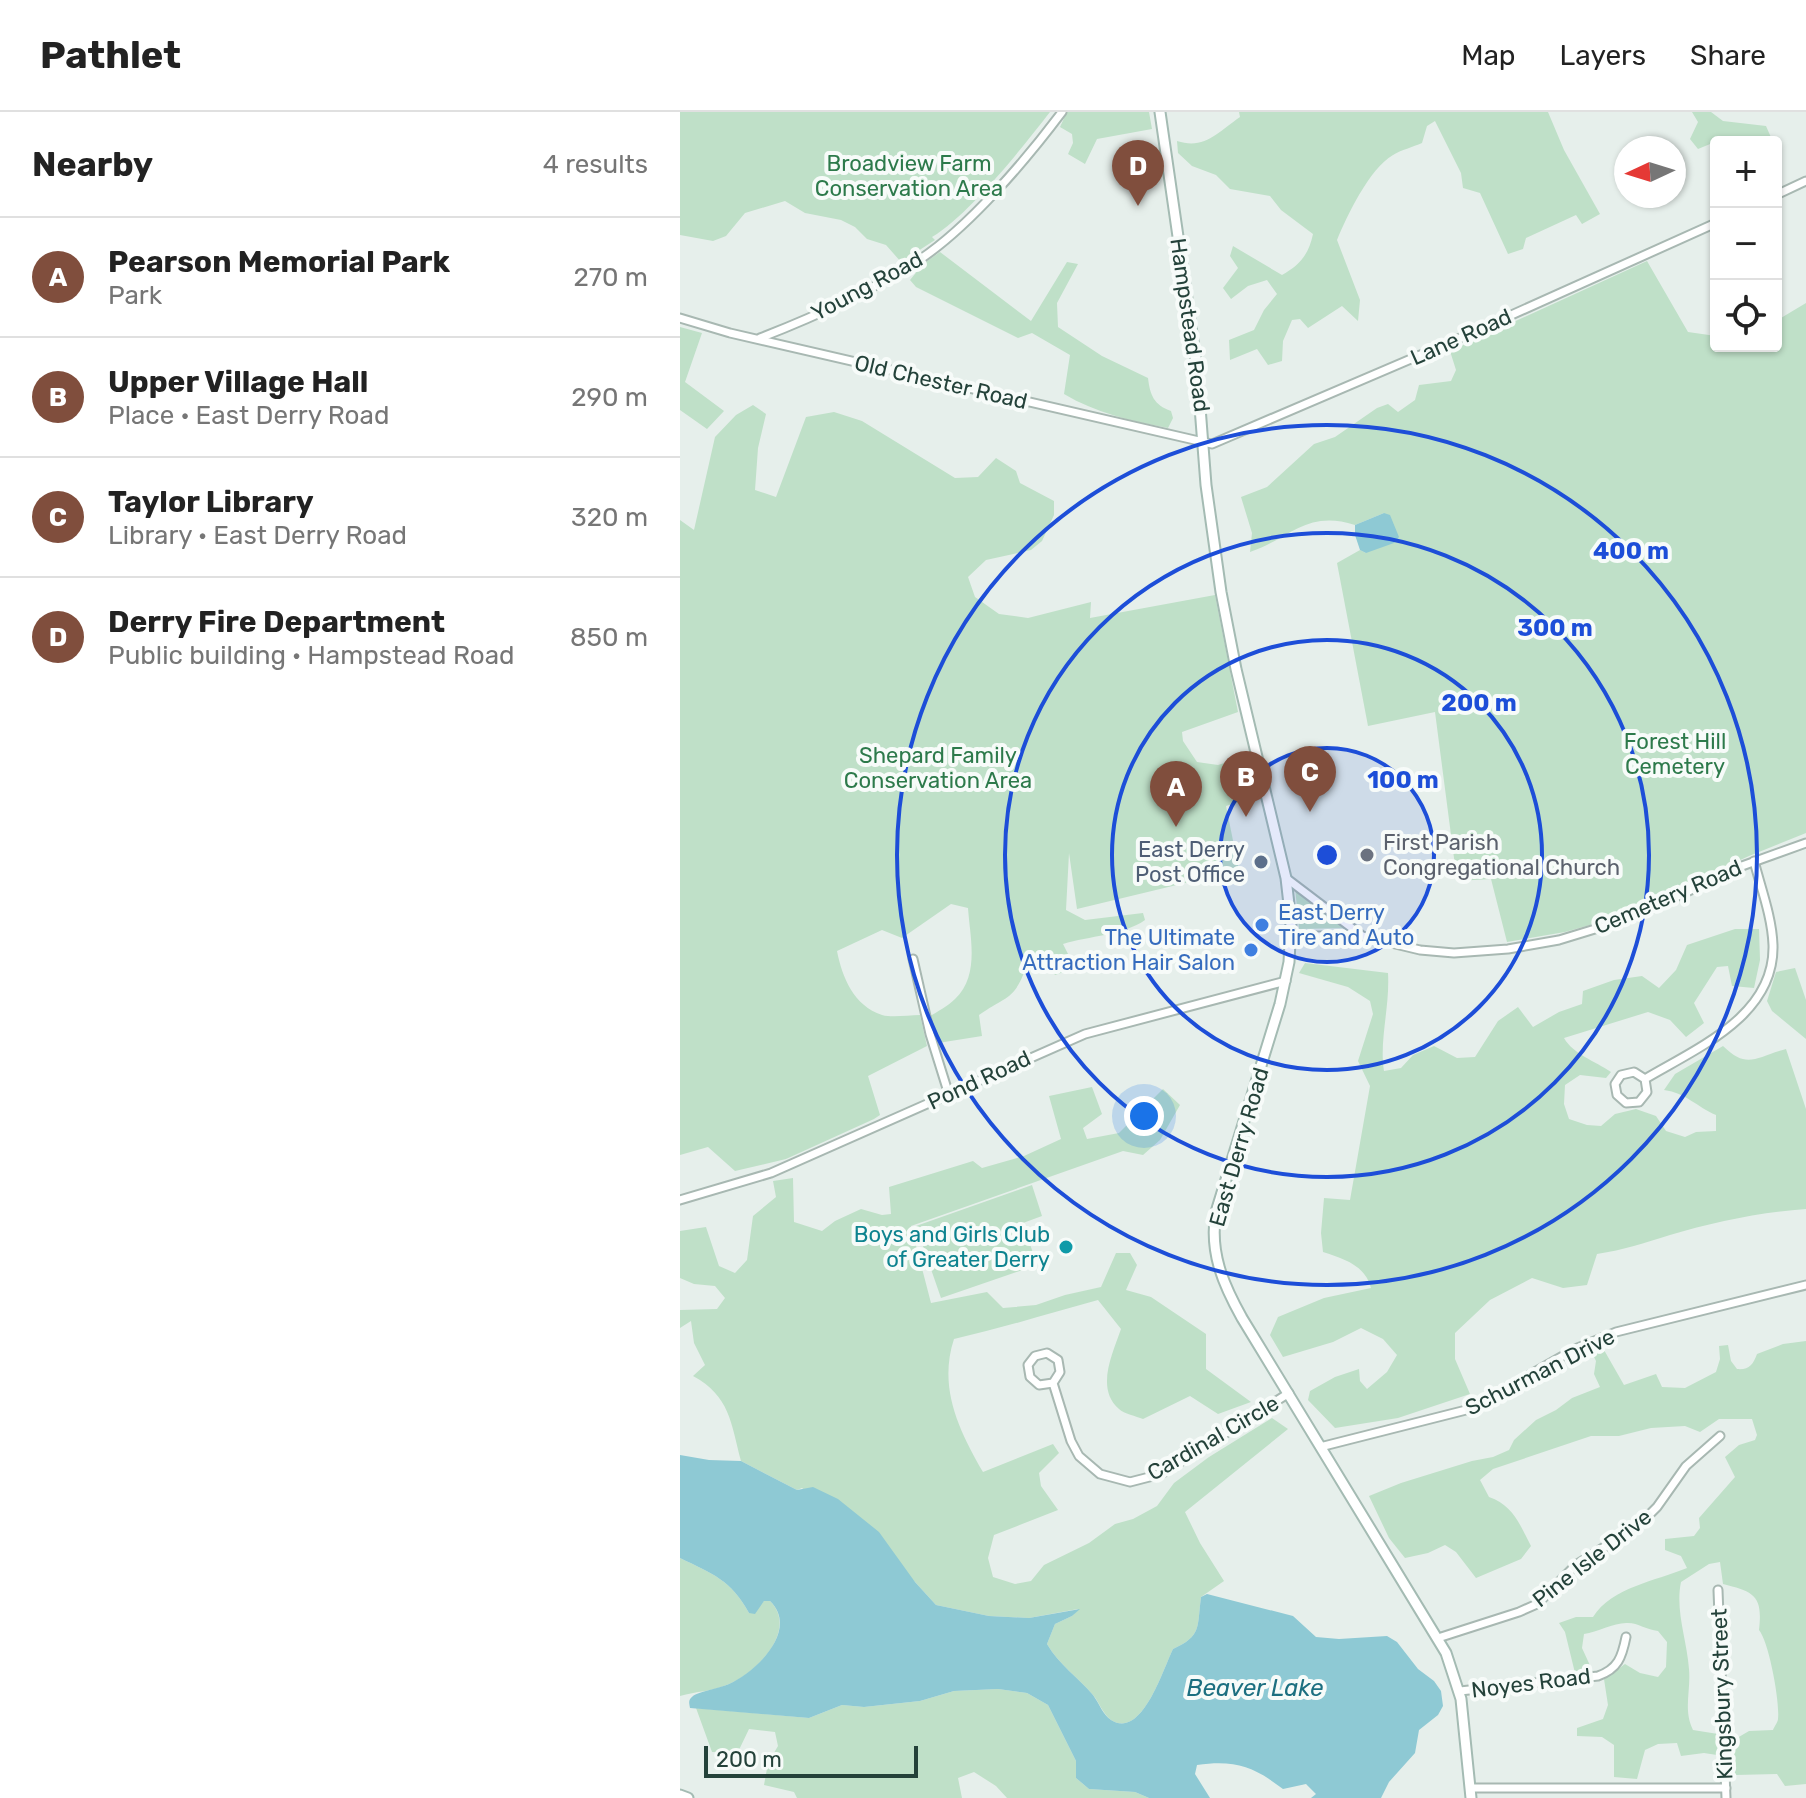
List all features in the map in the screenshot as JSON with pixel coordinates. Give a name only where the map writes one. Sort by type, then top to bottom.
[{"type":"street","name":"Young Road","points":[[758,339],[823,312],[921,259],[1015,171],[1062,112]]},
{"type":"street","name":"Hampstead Road","points":[[1160,112],[1196,360],[1204,443]]},
{"type":"street","points":[[1782,192],[1806,181]]},
{"type":"street","name":"Lane Road","points":[[1204,443],[1212,444],[1243,433],[1710,226]]},
{"type":"street","name":"Old Chester Road","points":[[680,318],[1204,443]]},
{"type":"street","name":"East Derry Road","points":[[1204,443],[1209,507],[1226,619],[1286,878],[1291,936],[1286,981],[1274,1026],[1218,1203],[1213,1238],[1215,1255],[1226,1288],[1452,1666],[1460,1691],[1469,1795]]},
{"type":"street","name":"Cemetery Road","points":[[1291,936],[1362,936],[1420,950],[1454,953],[1499,950],[1559,940],[1631,918],[1754,861],[1806,843]]},
{"type":"street","points":[[1645,1079],[1732,1024],[1753,1006],[1763,991],[1772,963],[1773,942],[1754,861]]},
{"type":"street","points":[[1286,878],[1362,936]]},
{"type":"street","points":[[913,959],[930,1034],[949,1095]]},
{"type":"street","name":"Pond Road","points":[[680,1200],[753,1180],[1085,1034],[1286,981]]},
{"type":"street","points":[[1637,1072],[1645,1079],[1647,1092],[1639,1102],[1626,1103],[1617,1095],[1615,1084],[1624,1073],[1637,1072]]},
{"type":"street","name":"Schurman Drive","points":[[1320,1447],[1470,1409],[1575,1349],[1616,1332],[1806,1285]]},
{"type":"street","name":"Cardinal Circle","points":[[1053,1383],[1039,1385],[1030,1377],[1028,1365],[1035,1356],[1047,1353],[1058,1360],[1060,1372],[1053,1383],[1071,1441],[1082,1460],[1100,1474],[1130,1482],[1161,1474],[1289,1393]]},
{"type":"street","name":"Pine Isle Drive","points":[[1438,1638],[1537,1604],[1576,1565],[1639,1525],[1652,1513],[1686,1466],[1720,1436]]},
{"type":"street","name":"Kingsbury Street","points":[[1718,1590],[1726,1798]]},
{"type":"street","name":"Noyes Road","points":[[1460,1691],[1598,1676],[1619,1663],[1626,1637]]},
{"type":"street","points":[[1469,1795],[1726,1788]]},
{"type":"street","points":[[680,1795],[688,1798]]},
{"type":"green space","name":"Broadview Farm Conservation Area","points":[[680,112],[1050,112],[979,197],[932,237],[935,240],[901,262],[886,245],[867,239],[855,227],[841,220],[805,213],[785,201],[745,213],[726,236],[713,241],[680,235]]},
{"type":"green space","points":[[1067,112],[1149,112],[1152,129],[1097,139],[1085,164],[1068,154],[1073,143],[1072,134],[1060,127]]},
{"type":"green space","points":[[1239,112],[1548,112],[1564,150],[1600,214],[1582,224],[1576,215],[1526,238],[1523,249],[1508,254],[1480,193],[1463,188],[1461,173],[1435,121],[1427,126],[1422,143],[1393,155],[1376,171],[1353,206],[1337,240],[1360,300],[1358,321],[1342,306],[1308,328],[1300,319],[1292,320],[1283,341],[1282,361],[1268,365],[1257,349],[1230,360],[1229,340],[1254,330],[1277,294],[1267,280],[1248,286],[1231,299],[1223,288],[1238,268],[1230,256],[1233,246],[1282,275],[1303,258],[1313,234],[1281,210],[1270,196],[1230,189],[1216,175],[1192,166],[1178,153],[1177,141],[1196,143],[1211,138],[1240,117]]},
{"type":"green space","points":[[1692,112],[1711,112],[1723,121],[1766,126],[1770,136],[1710,136],[1710,144],[1698,149],[1690,139],[1698,122]]},
{"type":"green space","points":[[940,252],[1031,321],[1067,262],[1078,264],[1057,303],[1058,327],[1102,356],[1148,378],[1154,399],[1171,411],[1173,418],[1168,428],[1114,416],[1064,394],[1070,355],[1032,333],[1018,338],[916,287],[910,280],[923,264]]},
{"type":"green space","name":"Forest Hill Cemetery","points":[[1647,261],[1688,332],[1710,335],[1710,352],[1782,352],[1782,317],[1806,303],[1806,833],[1615,918],[1565,932],[1507,942],[1491,879],[1457,881],[1435,712],[1368,726],[1337,563],[1360,550],[1366,553],[1384,513],[1355,525],[1338,521],[1311,523],[1250,552],[1252,533],[1241,497],[1267,487],[1314,444],[1335,437],[1377,408],[1388,404],[1398,412],[1415,400],[1419,385],[1451,381],[1456,370],[1450,351]]},
{"type":"green space","points":[[680,327],[702,333],[685,382],[724,411],[707,429],[680,410]]},
{"type":"green space","name":"Shepard Family Conservation Area","points":[[753,405],[766,414],[758,448],[755,490],[776,497],[806,417],[834,412],[862,421],[955,478],[978,477],[996,458],[1016,471],[1020,483],[1054,501],[1054,515],[1042,541],[1031,550],[986,560],[968,577],[975,597],[999,614],[1028,618],[1091,602],[1090,618],[1215,595],[1238,712],[1182,732],[1183,741],[1197,762],[1218,765],[1240,758],[1254,774],[1260,795],[1226,806],[1239,870],[1077,909],[1069,853],[1066,910],[1085,920],[1143,913],[1145,920],[1117,932],[1063,944],[1075,968],[1055,975],[1047,961],[1027,964],[1014,991],[979,1015],[982,1036],[938,1043],[929,1017],[955,999],[968,979],[972,956],[968,908],[951,904],[902,938],[882,930],[837,951],[842,971],[857,998],[882,1015],[920,1015],[927,1046],[868,1076],[880,1115],[874,1119],[786,1159],[735,1171],[708,1147],[680,1155],[680,520],[694,530],[715,437],[736,415]]},
{"type":"green space","points":[[1295,887],[1348,928],[1299,929]]},
{"type":"green space","points":[[1735,929],[1759,929],[1760,960],[1754,988],[1732,986],[1728,966],[1717,967],[1694,1003],[1704,1023],[1686,1037],[1670,1020],[1648,1012],[1564,1038],[1579,1053],[1611,1072],[1606,1078],[1580,1075],[1565,1085],[1564,1104],[1569,1119],[1587,1125],[1601,1126],[1615,1114],[1636,1109],[1656,1116],[1666,1131],[1685,1137],[1696,1132],[1716,1131],[1716,1115],[1679,1094],[1664,1090],[1675,1074],[1723,1046],[1746,1060],[1786,1049],[1806,1109],[1806,1209],[1720,1222],[1597,1254],[1587,1285],[1563,1288],[1532,1278],[1490,1300],[1455,1333],[1455,1359],[1470,1394],[1398,1418],[1335,1428],[1308,1400],[1310,1391],[1335,1377],[1359,1369],[1360,1381],[1367,1389],[1387,1372],[1397,1355],[1383,1339],[1361,1328],[1333,1342],[1283,1357],[1270,1335],[1278,1317],[1324,1298],[1371,1288],[1359,1268],[1323,1252],[1321,1233],[1324,1198],[1350,1200],[1370,1086],[1358,1061],[1373,1014],[1370,1001],[1348,987],[1299,973],[1305,963],[1388,973],[1384,1071],[1401,1068],[1413,1055],[1434,1046],[1457,1058],[1475,1057],[1498,1021],[1518,1007],[1533,1027],[1559,1012],[1582,1004],[1583,991],[1614,980],[1642,976],[1659,988],[1676,970],[1687,945]]},
{"type":"green space","points":[[1795,968],[1806,1000],[1806,1039],[1772,1011],[1767,1001],[1776,972]]},
{"type":"green space","points":[[1092,1087],[1102,1114],[1083,1128],[1087,1139],[1119,1133],[1163,1089],[1180,1105],[1160,1140],[1143,1155],[1123,1151],[911,1226],[931,1303],[987,1292],[1003,1308],[1036,1305],[1101,1287],[1116,1253],[1130,1253],[1137,1265],[1126,1290],[1151,1297],[1206,1334],[1206,1369],[1251,1402],[1218,1414],[1190,1396],[1143,1419],[1121,1411],[1112,1401],[1107,1381],[1121,1329],[1098,1300],[954,1339],[948,1375],[950,1392],[959,1424],[983,1472],[1053,1444],[1059,1453],[1039,1473],[1041,1486],[1058,1510],[994,1535],[988,1558],[993,1577],[1015,1584],[1031,1581],[1044,1565],[1089,1543],[1115,1524],[1133,1519],[1157,1506],[1174,1483],[1272,1418],[1288,1429],[1185,1512],[1224,1581],[1201,1597],[1194,1635],[1173,1649],[1142,1712],[1122,1724],[1108,1717],[1093,1695],[1047,1644],[1055,1624],[1072,1616],[1078,1609],[1029,1618],[989,1616],[936,1605],[915,1582],[802,1488],[797,1490],[741,1461],[722,1402],[715,1392],[693,1376],[705,1365],[694,1343],[691,1321],[680,1328],[680,1310],[717,1309],[725,1298],[715,1286],[694,1284],[680,1278],[680,1231],[706,1227],[719,1266],[735,1273],[747,1260],[753,1216],[776,1197],[773,1181],[793,1178],[794,1222],[822,1231],[861,1209],[882,1215],[891,1214],[889,1187],[973,1161],[982,1168],[1024,1156],[1061,1139],[1049,1096]]},
{"type":"green space","points":[[1032,1185],[1042,1216],[1023,1223],[1037,1265],[941,1298],[916,1226]]},
{"type":"green space","points":[[1806,1341],[1806,1784],[1785,1786],[1777,1774],[1735,1775],[1732,1741],[1749,1731],[1773,1730],[1778,1711],[1770,1659],[1759,1630],[1758,1602],[1749,1593],[1723,1584],[1720,1562],[1709,1564],[1681,1582],[1680,1593],[1680,1615],[1689,1669],[1690,1723],[1693,1730],[1718,1734],[1717,1755],[1681,1756],[1677,1743],[1658,1744],[1645,1750],[1637,1779],[1614,1777],[1614,1745],[1602,1737],[1577,1736],[1577,1728],[1603,1719],[1608,1705],[1604,1679],[1625,1664],[1640,1673],[1658,1677],[1666,1667],[1667,1642],[1658,1631],[1632,1623],[1584,1634],[1582,1648],[1593,1672],[1575,1673],[1565,1632],[1559,1623],[1576,1617],[1593,1617],[1601,1607],[1623,1592],[1687,1568],[1681,1556],[1665,1550],[1665,1539],[1694,1536],[1700,1528],[1699,1518],[1735,1477],[1725,1457],[1739,1445],[1755,1440],[1757,1435],[1752,1419],[1719,1419],[1700,1432],[1685,1426],[1651,1428],[1619,1436],[1591,1436],[1493,1469],[1480,1480],[1489,1497],[1504,1505],[1515,1517],[1531,1546],[1521,1559],[1476,1578],[1456,1552],[1445,1545],[1405,1558],[1389,1538],[1369,1496],[1509,1450],[1514,1440],[1536,1420],[1572,1398],[1600,1387],[1594,1374],[1596,1361],[1592,1353],[1604,1350],[1624,1385],[1656,1374],[1662,1387],[1685,1388],[1716,1372],[1720,1359],[1719,1346],[1728,1345],[1731,1361],[1737,1369],[1745,1369],[1757,1354],[1783,1344]]},
{"type":"green space","points":[[680,1558],[728,1585],[749,1613],[764,1601],[770,1601],[778,1612],[780,1625],[777,1637],[761,1661],[740,1678],[723,1687],[680,1696]]},
{"type":"green space","points":[[998,1689],[1027,1693],[1048,1705],[1076,1761],[1076,1778],[1089,1789],[1135,1792],[1149,1798],[1007,1798],[996,1786],[974,1772],[958,1778],[962,1798],[797,1798],[794,1792],[764,1785],[768,1763],[778,1746],[775,1732],[749,1729],[738,1752],[712,1752],[696,1708],[809,1718],[842,1705],[864,1707],[920,1701],[954,1691]]},
{"type":"water","points":[[1384,513],[1390,515],[1399,537],[1394,543],[1366,553],[1360,550],[1355,525]]},
{"type":"water","name":"Beaver Lake","points":[[680,1455],[741,1461],[797,1490],[813,1487],[838,1499],[879,1532],[936,1605],[989,1616],[1029,1618],[1080,1609],[1055,1624],[1047,1644],[1093,1695],[1103,1712],[1111,1720],[1122,1724],[1142,1712],[1173,1649],[1194,1635],[1201,1597],[1207,1594],[1293,1616],[1316,1637],[1387,1636],[1397,1642],[1418,1669],[1434,1681],[1441,1691],[1443,1706],[1438,1715],[1419,1730],[1415,1753],[1389,1782],[1381,1798],[1311,1798],[1316,1794],[1306,1784],[1283,1789],[1253,1770],[1222,1763],[1197,1765],[1195,1774],[1210,1798],[1149,1798],[1135,1792],[1089,1789],[1076,1778],[1076,1761],[1048,1705],[1027,1693],[998,1689],[954,1691],[920,1701],[864,1707],[842,1705],[809,1718],[690,1708],[689,1701],[693,1696],[729,1684],[761,1661],[777,1637],[780,1625],[778,1612],[770,1601],[764,1601],[755,1614],[749,1613],[728,1585],[680,1558]]},
{"type":"place","name":"Derry Fire Department","points":[[1138,206]]},
{"type":"place","name":"Taylor Library","points":[[1310,812]]},
{"type":"place","name":"Upper Village Hall","points":[[1246,817]]},
{"type":"place","name":"Pearson Memorial Park","points":[[1176,827]]},
{"type":"place","name":"First Parish Congregational Church","points":[[1367,855]]},
{"type":"place","name":"East Derry Post Office","points":[[1261,862]]},
{"type":"place","name":"East Derry Tire and Auto","points":[[1262,925]]},
{"type":"place","name":"The Ultimate Attraction Hair Salon","points":[[1251,950]]},
{"type":"place","name":"Boys and Girls Club of Greater Derry","points":[[1066,1247]]}]
